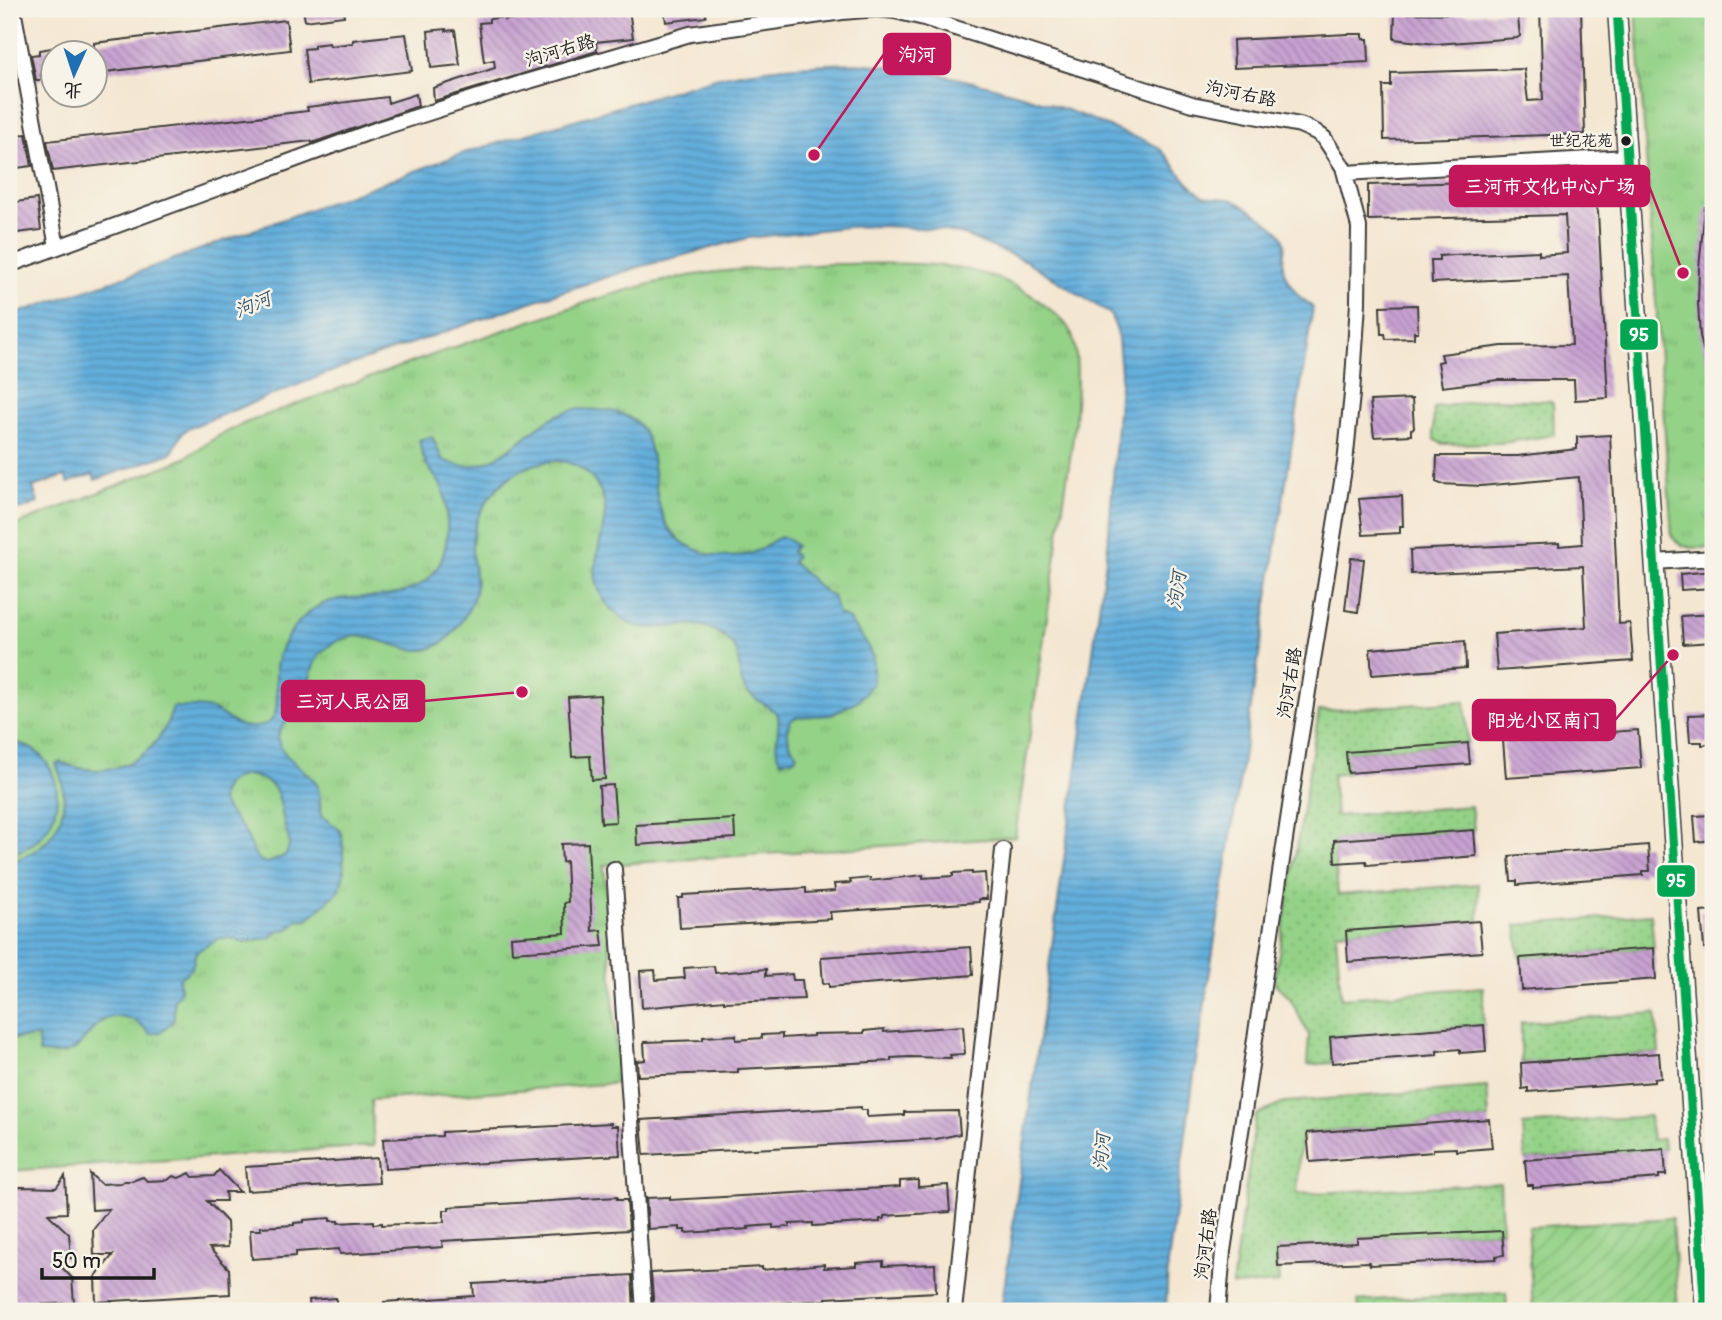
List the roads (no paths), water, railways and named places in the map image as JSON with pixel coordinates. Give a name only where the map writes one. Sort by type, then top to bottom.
[{"type":"street","points":[[13,9],[57,247]]},
{"type":"street","name":"泃河右路","points":[[9,265],[378,129],[657,42],[773,20],[877,9],[924,18],[1192,104],[1300,125],[1324,138],[1345,173],[1359,227],[1353,381],[1346,449],[1225,1237],[1218,1311]]},
{"type":"street","points":[[1617,9],[1705,1311]]},
{"type":"street","points":[[1345,173],[1627,157]]},
{"type":"street","points":[[1655,562],[1713,558]]},
{"type":"street","points":[[954,1311],[1003,850]]},
{"type":"street","points":[[614,869],[644,1311]]},
{"type":"water","points":[[859,63],[926,72],[1026,96],[1152,144],[1166,155],[1185,180],[1203,195],[1234,201],[1279,231],[1285,244],[1285,274],[1301,298],[1313,308],[1196,1061],[1168,1263],[1166,1311],[1001,1311],[1108,544],[1121,372],[1117,330],[1110,314],[1026,261],[964,235],[936,229],[847,227],[748,238],[639,267],[548,296],[338,369],[189,428],[182,433],[172,453],[95,480],[93,474],[68,483],[65,476],[33,487],[38,503],[20,510],[9,503],[9,316],[136,273],[464,153],[715,78],[787,67]]},
{"type":"water","points":[[578,409],[608,411],[626,416],[640,426],[648,441],[662,515],[672,532],[687,545],[705,553],[732,557],[759,550],[780,537],[796,546],[791,552],[796,556],[792,562],[826,593],[833,596],[838,614],[848,619],[866,643],[873,658],[873,683],[859,700],[831,715],[797,717],[791,720],[787,729],[789,743],[797,754],[795,758],[781,761],[776,745],[778,715],[745,689],[736,652],[726,638],[702,626],[638,626],[625,621],[611,609],[599,592],[595,574],[605,508],[601,492],[590,476],[572,464],[559,461],[544,462],[524,469],[500,485],[483,508],[473,536],[475,592],[466,614],[452,634],[437,646],[423,650],[408,649],[364,637],[349,637],[334,643],[321,653],[315,663],[304,707],[285,723],[279,735],[282,750],[316,783],[320,795],[321,816],[337,827],[342,835],[344,873],[339,891],[308,919],[298,919],[288,929],[277,931],[270,938],[243,942],[220,938],[196,952],[192,968],[179,979],[180,993],[174,1000],[174,1020],[161,1032],[150,1034],[131,1019],[116,1016],[101,1022],[78,1046],[64,1053],[39,1053],[38,1037],[9,1039],[9,861],[39,848],[58,825],[64,796],[56,764],[60,762],[97,770],[130,762],[156,741],[173,707],[210,709],[248,727],[262,726],[270,721],[277,705],[276,672],[279,654],[290,633],[306,615],[319,605],[334,600],[396,594],[413,588],[427,580],[437,568],[447,538],[445,498],[442,487],[425,461],[419,440],[432,436],[442,459],[461,466],[479,465],[496,458],[560,414]],"holes":[[[247,775],[273,786],[279,798],[289,842],[286,855],[268,863],[254,854],[245,833],[221,800],[223,790],[237,777]]]},
{"type":"water","points":[[9,740],[42,757],[56,785],[57,801],[47,829],[24,849],[9,854]]},
{"type":"place","name":"世纪花苑","points":[[1626,141]]},
{"type":"place","name":"泃河","points":[[814,155]]},
{"type":"place","name":"三河市文化中心广场","points":[[1683,273]]},
{"type":"place","name":"阳光小区南门","points":[[1673,655]]},
{"type":"place","name":"三河人民公园","points":[[522,692]]}]
